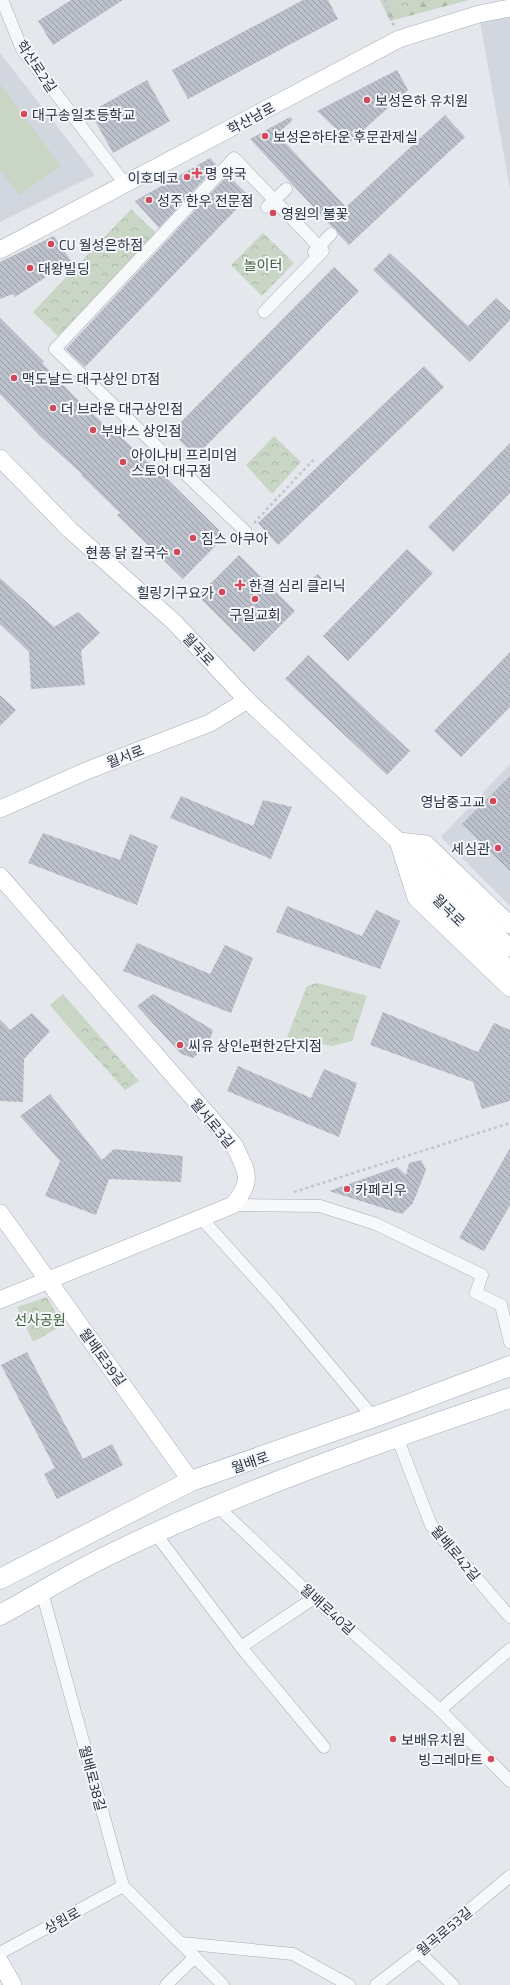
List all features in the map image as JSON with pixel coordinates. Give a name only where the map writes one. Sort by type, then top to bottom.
[{"type":"main road","name":"학산남로","points":[[0,250],[399,39],[479,14],[510,8]]},
{"type":"main road","name":"월곡로","points":[[0,458],[70,530],[174,622],[247,700],[398,840],[510,948]]},
{"type":"main road","name":"월서로","points":[[0,809],[86,771],[210,723],[247,700]]},
{"type":"main road","name":"월곡로","points":[[398,840],[425,886],[510,970]]},
{"type":"main road","points":[[510,925],[426,844],[398,840],[416,898],[510,988]]},
{"type":"main road","name":"월서로3길","points":[[0,876],[234,1145],[246,1171],[245,1191],[233,1205],[50,1281],[0,1300]]},
{"type":"main road","name":"월배로39길","points":[[0,1213],[192,1481]]},
{"type":"main road","name":"월배로","points":[[0,1579],[192,1481],[510,1366]]},
{"type":"main road","name":"월배로","points":[[0,1615],[109,1555],[217,1506],[397,1437],[510,1398]]},
{"type":"main road","points":[[0,1962],[13,1985]]},
{"type":"street","name":"학산로2길","points":[[2,0],[22,49],[125,184]]},
{"type":"street","points":[[246,532],[55,349],[234,158],[323,251],[264,312]]},
{"type":"street","points":[[267,207],[286,189]]},
{"type":"street","points":[[303,264],[332,234]]},
{"type":"street","points":[[233,1205],[320,1206],[376,1224],[432,1250],[482,1275],[476,1293],[501,1305],[510,1342]]},
{"type":"street","points":[[202,1219],[276,1301],[372,1417]]},
{"type":"street","name":"월배로42길","points":[[397,1437],[431,1525],[510,1617]]},
{"type":"street","name":"월배로40길","points":[[217,1506],[314,1598],[440,1710],[510,1781]]},
{"type":"street","points":[[155,1533],[241,1647],[324,1747]]},
{"type":"street","name":"월배로38길","points":[[42,1592],[123,1886]]},
{"type":"street","points":[[241,1647],[314,1598]]},
{"type":"street","points":[[440,1710],[510,1649]]},
{"type":"street","name":"월곡로53길","points":[[376,1985],[419,1952],[510,1876]]},
{"type":"street","points":[[123,1886],[223,1985]]},
{"type":"street","name":"상원로","points":[[0,1953],[123,1886]]},
{"type":"street","points":[[181,1943],[293,1954],[349,1985]]},
{"type":"street","points":[[419,1952],[453,1985]]},
{"type":"street","points":[[166,1985],[195,1957]]},
{"type":"path","points":[[385,0],[399,39]]},
{"type":"path","points":[[246,532],[314,459]]},
{"type":"path","points":[[291,1193],[510,1123]]},
{"type":"shaded area","points":[[510,10],[510,189],[479,16]]},
{"type":"shaded area","name":"대구송일초등학교","points":[[0,53],[95,175],[0,222]]},
{"type":"shaded area","name":"영남중고교","points":[[510,764],[510,906],[441,837]]},
{"type":"green space","points":[[380,0],[469,0],[390,21]]},
{"type":"green space","points":[[394,0],[430,0],[397,9]]},
{"type":"green space","points":[[0,84],[61,166],[19,195],[0,171]]},
{"type":"green space","points":[[131,209],[156,233],[58,336],[33,312]]},
{"type":"green space","name":"놀이터","points":[[263,233],[294,263],[262,296],[231,265]]},
{"type":"green space","points":[[274,436],[301,462],[272,494],[246,465]]},
{"type":"green space","points":[[317,983],[367,996],[352,1041],[332,1046],[287,1037],[307,986]]},
{"type":"green space","points":[[63,994],[84,1018],[70,1029],[50,1005]]},
{"type":"green space","points":[[84,1018],[139,1081],[125,1090],[70,1029]]},
{"type":"green space","name":"선사공원","points":[[47,1297],[63,1325],[33,1342],[17,1307]]},
{"type":"building","points":[[71,0],[123,0],[53,45],[38,21]]},
{"type":"building","points":[[303,0],[328,0],[338,19],[188,99],[172,70]]},
{"type":"building","name":"보성은하 유치원","points":[[397,70],[408,90],[350,142],[317,111]]},
{"type":"building","points":[[147,80],[170,121],[113,153],[90,112]]},
{"type":"building","points":[[445,115],[465,137],[349,245],[338,234],[336,229],[332,227],[250,139],[290,117],[293,120],[277,134],[346,207]]},
{"type":"building","points":[[210,158],[217,165],[159,228],[135,201]]},
{"type":"building","points":[[228,175],[249,196],[85,367],[66,349]]},
{"type":"building","name":"대왕빌딩","points":[[54,236],[71,261],[15,297],[13,294],[0,299],[0,262]]},
{"type":"building","points":[[390,253],[468,326],[496,298],[510,311],[510,320],[470,362],[373,270]]},
{"type":"building","points":[[334,267],[359,291],[196,456],[171,432]]},
{"type":"building","points":[[0,318],[44,362],[42,363],[78,400],[118,437],[119,435],[159,473],[160,472],[225,536],[183,579],[117,515],[120,513],[81,475],[82,474],[41,437],[0,394]]},
{"type":"building","points":[[424,366],[444,387],[278,545],[258,523]]},
{"type":"building","points":[[510,443],[510,493],[453,552],[428,527]]},
{"type":"building","points":[[407,549],[433,573],[348,661],[323,636]]},
{"type":"building","points":[[239,555],[295,611],[254,652],[198,596]]},
{"type":"building","points":[[318,574],[327,584],[317,594],[307,583]]},
{"type":"building","points":[[0,578],[54,627],[78,612],[100,633],[81,651],[85,685],[31,689],[29,652],[0,624]]},
{"type":"building","points":[[510,652],[510,707],[461,757],[434,731]]},
{"type":"building","points":[[308,655],[410,751],[387,775],[285,679]]},
{"type":"building","points":[[0,695],[16,710],[0,726]]},
{"type":"building","name":"세심관","points":[[510,776],[510,871],[462,824]]},
{"type":"building","points":[[181,796],[253,826],[263,800],[292,807],[271,859],[170,818]]},
{"type":"building","points":[[43,833],[120,860],[130,834],[158,846],[137,905],[28,863]]},
{"type":"building","points":[[287,906],[362,936],[376,910],[400,921],[380,969],[276,932]]},
{"type":"building","points":[[137,943],[210,974],[225,945],[253,958],[231,1013],[123,971]]},
{"type":"building","points":[[153,994],[213,1030],[209,1044],[193,1058],[181,1054],[137,1006]]},
{"type":"building","points":[[383,1012],[478,1052],[494,1023],[510,1030],[510,1101],[482,1109],[473,1082],[370,1045]]},
{"type":"building","points":[[32,1013],[50,1031],[24,1059],[23,1102],[0,1101],[0,1020],[10,1030]]},
{"type":"building","points":[[238,1066],[311,1098],[324,1069],[357,1083],[339,1137],[227,1091]]},
{"type":"building","points":[[50,1094],[102,1160],[114,1149],[183,1156],[181,1182],[109,1179],[96,1215],[45,1196],[60,1161],[20,1116]]},
{"type":"building","points":[[510,1148],[510,1205],[484,1251],[459,1238]]},
{"type":"building","points":[[421,1160],[426,1170],[413,1203],[402,1214],[329,1191],[397,1167],[406,1175],[409,1163]]},
{"type":"building","points":[[27,1352],[83,1459],[112,1444],[123,1465],[57,1499],[44,1474],[55,1468],[1,1365]]},
{"type":"place","name":"보성은하 유치원","points":[[367,100]]},
{"type":"place","name":"대구송일초등학교","points":[[24,114]]},
{"type":"place","name":"보성은하타운 후문관제실","points":[[265,136]]},
{"type":"place","name":"명 약국","points":[[197,173]]},
{"type":"place","name":"이호데코","points":[[187,177]]},
{"type":"place","name":"성주 한우 전문점","points":[[149,200]]},
{"type":"place","name":"영원의 불꽃","points":[[273,213]]},
{"type":"place","name":"CU 월성은하점","points":[[51,244]]},
{"type":"place","name":"대왕빌딩","points":[[30,268]]},
{"type":"place","name":"맥도날드 대구상인 DT점","points":[[14,378]]},
{"type":"place","name":"더 브라운 대구상인점","points":[[53,408]]},
{"type":"place","name":"부바스 상인점","points":[[93,430]]},
{"type":"place","name":"아이나비 프리미엄 스토어 대구점","points":[[123,462]]},
{"type":"place","name":"짐스 아쿠아","points":[[193,538]]},
{"type":"place","name":"현풍 닭 칼국수","points":[[177,552]]},
{"type":"place","name":"한결 심리 클리닉","points":[[240,585]]},
{"type":"place","name":"힐링기구요가","points":[[222,592]]},
{"type":"place","name":"구일교회","points":[[255,599]]},
{"type":"place","name":"영남중고교","points":[[493,801]]},
{"type":"place","name":"세심관","points":[[498,848]]},
{"type":"place","name":"씨유 상인e편한2단지점","points":[[180,1045]]},
{"type":"place","name":"카페리우","points":[[347,1189]]},
{"type":"place","name":"보배유치원","points":[[393,1739]]},
{"type":"place","name":"빙그레마트","points":[[491,1759]]}]
